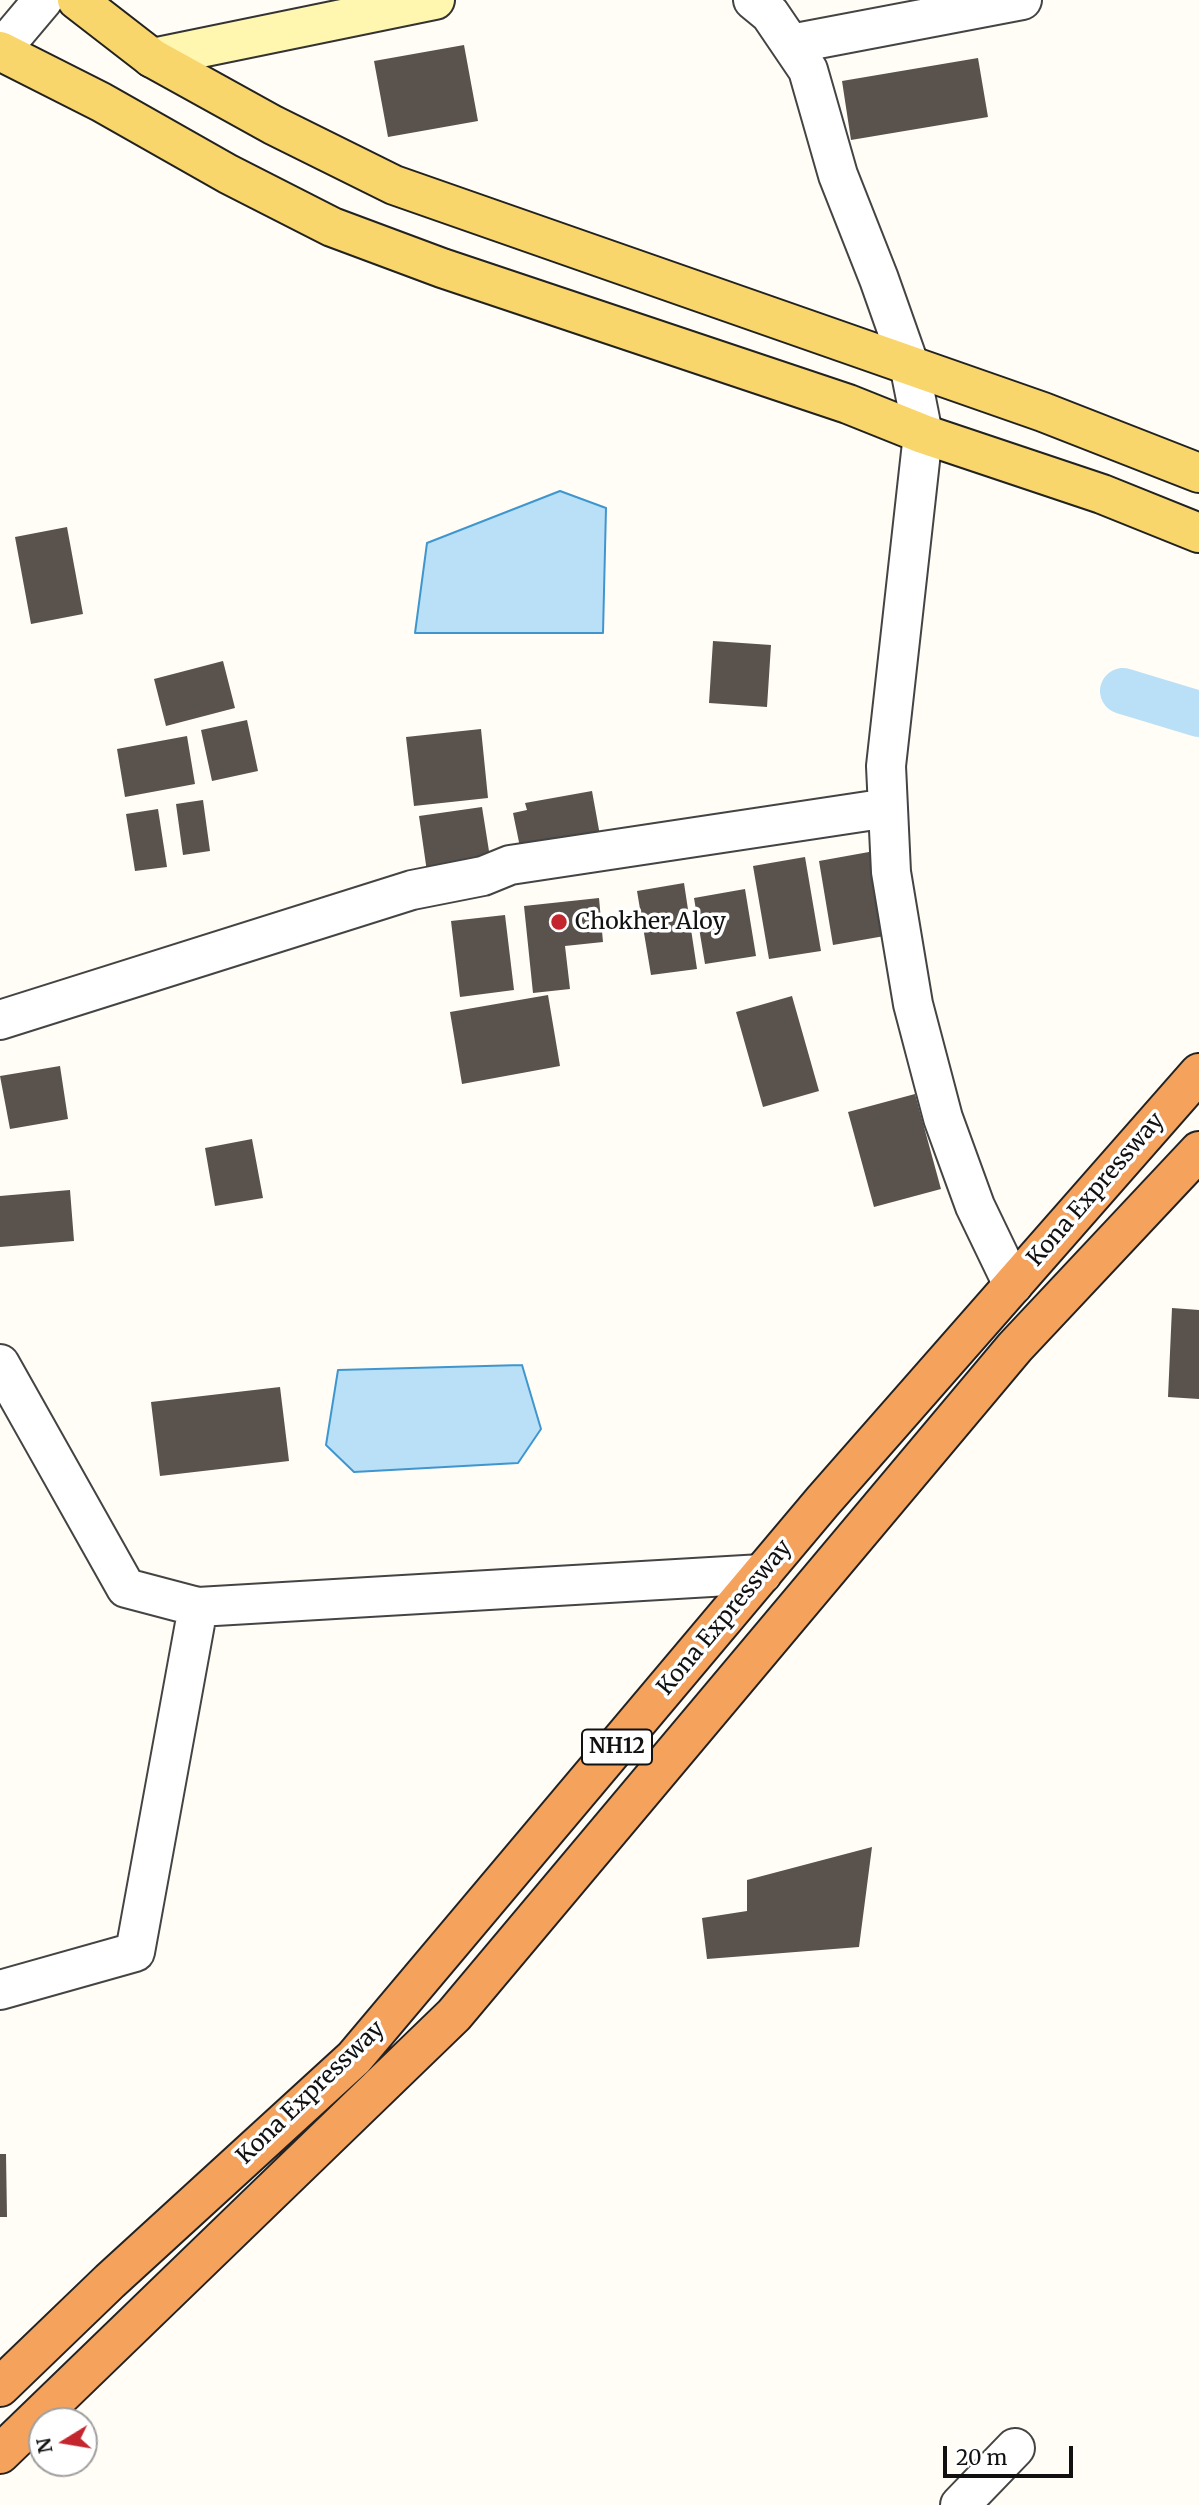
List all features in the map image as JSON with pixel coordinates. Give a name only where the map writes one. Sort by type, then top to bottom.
[{"type":"highway","name":"Kona Expressway","points":[[0,2388],[110,2281],[354,2058],[823,1502],[1199,1073]]},
{"type":"highway","name":"Kona Expressway","points":[[0,2454],[454,2015],[1015,1347],[1199,1151]]},
{"type":"main road","points":[[77,0],[152,58],[273,125],[394,185],[1044,412],[1199,473]]},
{"type":"main road","points":[[152,58],[435,0]]},
{"type":"main road","points":[[0,51],[101,102],[228,174],[332,227],[442,268],[848,404],[923,434],[1102,494],[1199,533]]},
{"type":"street","points":[[0,51],[43,0]]},
{"type":"street","points":[[753,0],[771,14],[808,70],[838,175],[909,365],[923,434],[886,766],[891,872],[913,1004],[939,1105],[975,1206],[1013,1285]]},
{"type":"street","points":[[791,44],[1022,0]]},
{"type":"street","points":[[0,1020],[412,890],[483,876],[510,865],[888,808]]},
{"type":"street","points":[[0,1364],[126,1588],[198,1606],[762,1574]]},
{"type":"street","points":[[0,1990],[135,1952],[198,1606]]},
{"type":"street","points":[[960,2505],[1015,2448]]},
{"type":"water","points":[[560,491],[606,508],[603,633],[415,633],[427,543]]},
{"type":"water","points":[[522,1365],[541,1429],[518,1463],[354,1472],[326,1445],[338,1370]]},
{"type":"building","points":[[464,45],[478,121],[388,137],[374,61]]},
{"type":"building","points":[[978,58],[988,117],[851,140],[842,81]]},
{"type":"building","points":[[67,527],[83,614],[31,624],[15,537]]},
{"type":"building","points":[[713,641],[771,645],[767,707],[709,703]]},
{"type":"building","points":[[223,661],[235,708],[166,726],[154,679]]},
{"type":"building","points":[[247,720],[258,771],[212,781],[201,730]]},
{"type":"building","points":[[481,729],[488,798],[414,806],[406,737]]},
{"type":"building","points":[[187,736],[195,784],[125,797],[117,749]]},
{"type":"building","points":[[592,791],[601,841],[520,847],[513,813],[527,810],[525,803]]},
{"type":"building","points":[[203,800],[210,851],[183,855],[176,804]]},
{"type":"building","points":[[482,807],[492,870],[428,879],[419,816]]},
{"type":"building","points":[[158,809],[167,867],[135,871],[126,814]]},
{"type":"building","points":[[880,850],[896,934],[833,945],[819,861]]},
{"type":"building","points":[[805,857],[821,951],[769,959],[753,866]]},
{"type":"building","points":[[684,883],[697,969],[651,975],[637,891]]},
{"type":"building","points":[[745,889],[756,956],[705,964],[694,898]]},
{"type":"building","points":[[599,898],[603,942],[565,946],[570,989],[533,993],[524,906]]},
{"type":"building","points":[[505,915],[514,990],[460,997],[451,921]]},
{"type":"building","points":[[548,995],[560,1066],[462,1084],[450,1012]]},
{"type":"building","points":[[792,996],[819,1091],[763,1107],[736,1012]]},
{"type":"building","points":[[60,1066],[68,1119],[10,1129],[0,1076]]},
{"type":"building","points":[[915,1094],[941,1189],[874,1207],[848,1112]]},
{"type":"building","points":[[252,1139],[263,1198],[215,1206],[205,1148]]},
{"type":"building","points":[[70,1190],[74,1241],[0,1247],[0,1196]]},
{"type":"building","points":[[1172,1308],[1199,1310],[1199,1399],[1168,1397]]},
{"type":"building","points":[[280,1387],[289,1461],[160,1476],[151,1402]]},
{"type":"building","points":[[872,1847],[859,1947],[707,1959],[702,1918],[747,1911],[747,1880]]},
{"type":"building","points":[[0,2154],[6,2154],[7,2217],[0,2217]]},
{"type":"waterway","points":[[1123,691],[1199,714]]},
{"type":"place","name":"Chokher Aloy","points":[[559,922]]}]
